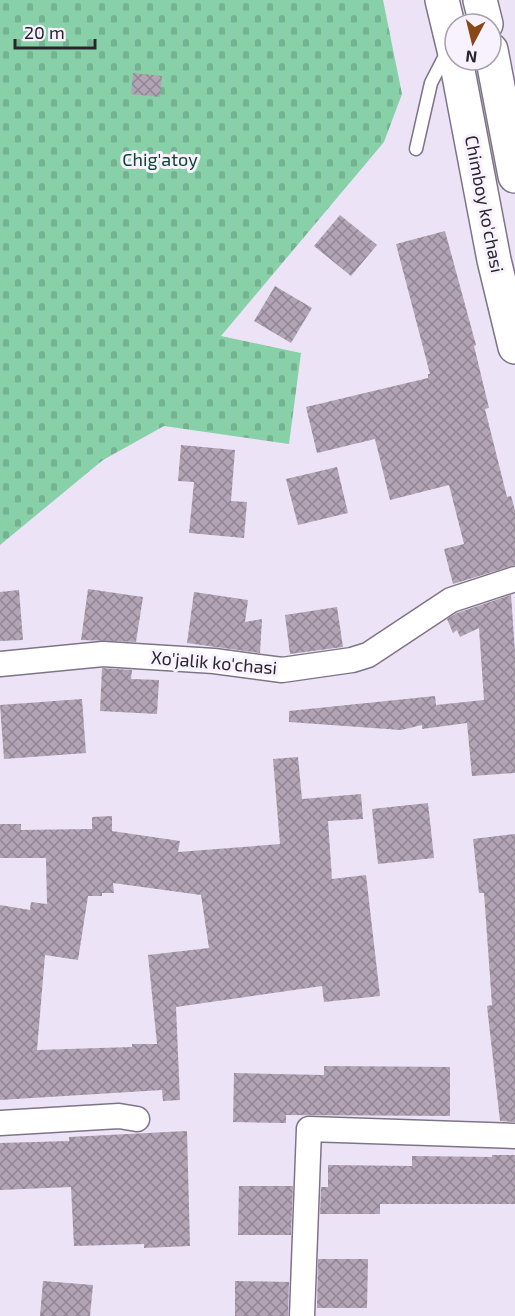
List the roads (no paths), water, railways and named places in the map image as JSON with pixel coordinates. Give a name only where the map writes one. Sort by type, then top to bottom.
[{"type":"main road","name":"Chimboy ko'chasi","points":[[458,72],[494,260],[515,347]]},
{"type":"main road","name":"Chimboy ko'chasi","points":[[495,72],[515,176]]},
{"type":"street","name":"Xo'jalik ko'chasi","points":[[0,663],[103,654],[214,661],[282,670],[352,660],[368,655],[451,600],[515,579]]},
{"type":"street","points":[[0,1123],[119,1116],[137,1119]]},
{"type":"street","points":[[303,1316],[309,1129],[515,1136]]},
{"type":"lane","points":[[416,149],[431,83],[443,67]]},
{"type":"park label","name":"Chig'atoy","points":[[160,160]]}]
